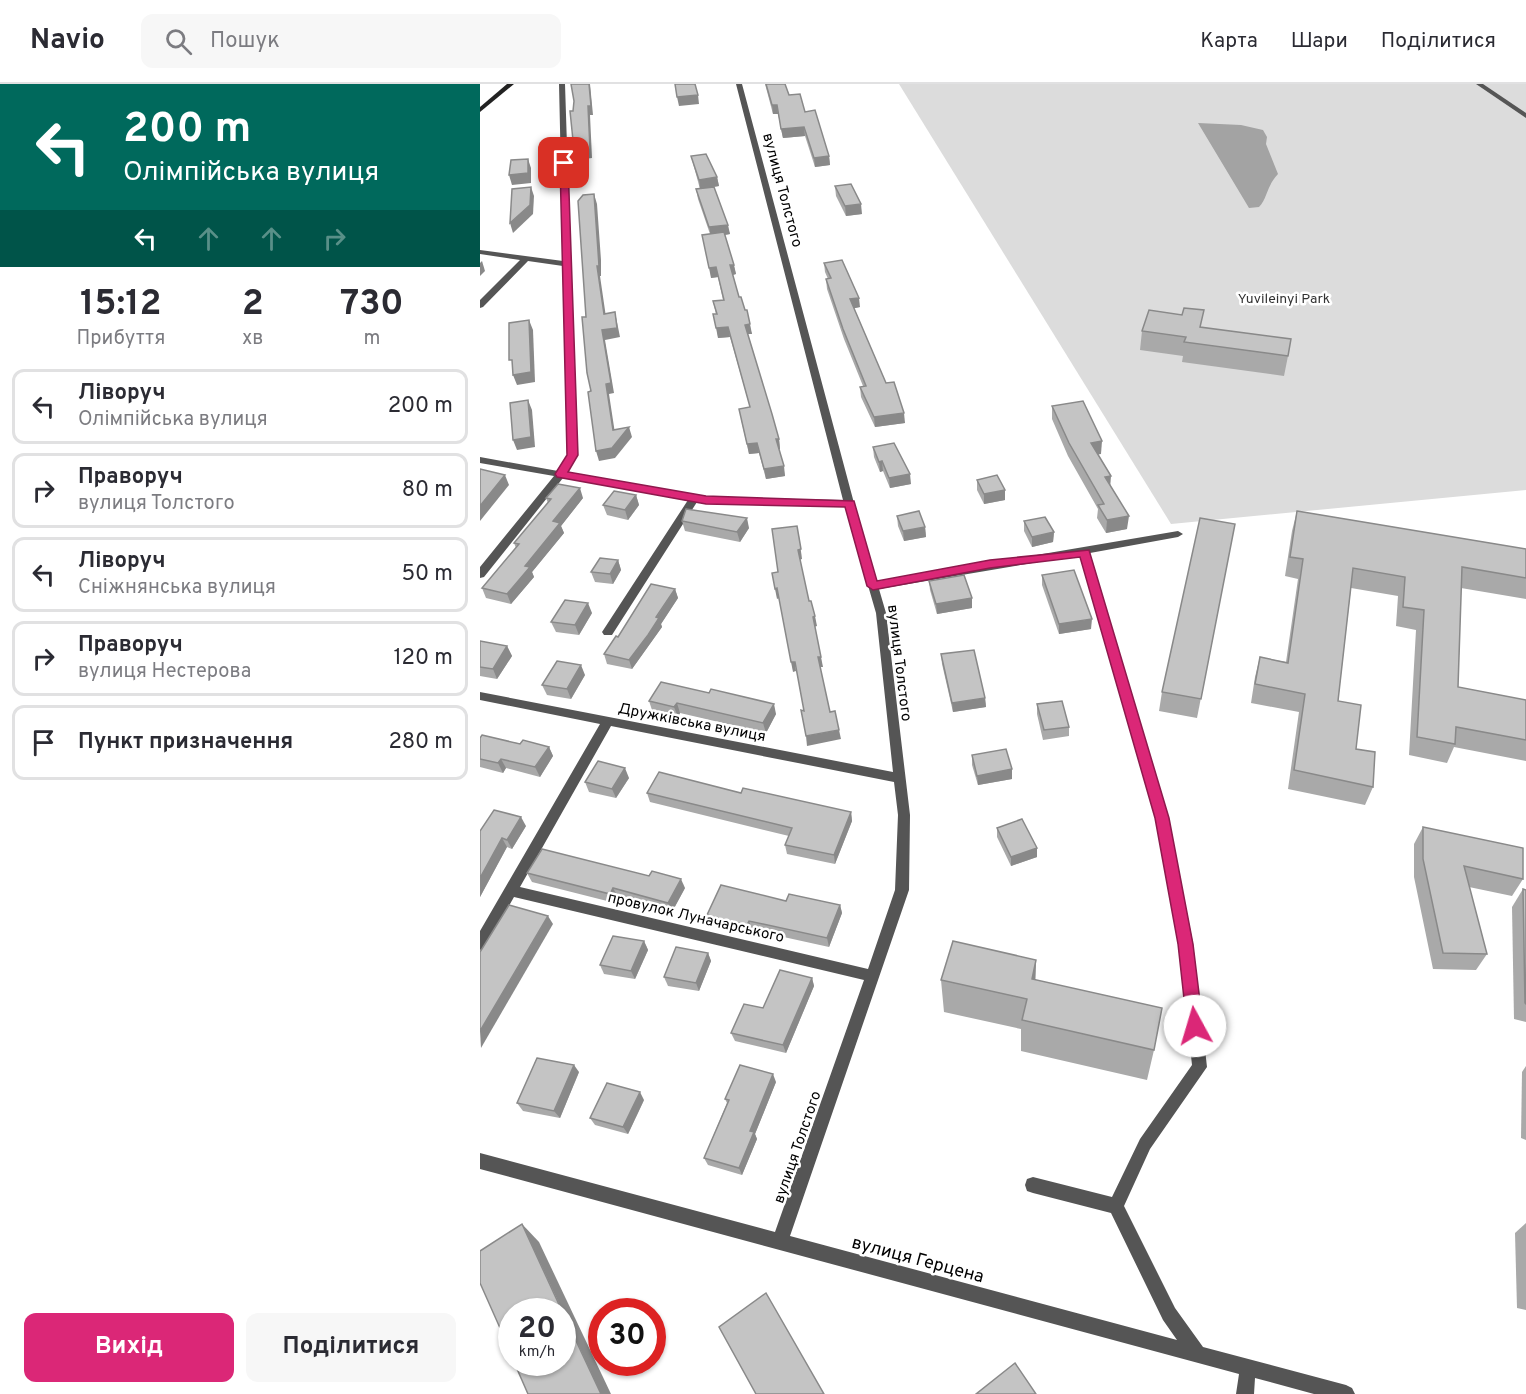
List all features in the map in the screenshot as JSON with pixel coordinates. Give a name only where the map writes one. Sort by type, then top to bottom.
[{"type":"street","points":[[480,110],[511,84]]},
{"type":"street","points":[[480,574],[561,474],[572,455],[562,84]]},
{"type":"street","name":"вулиця Толстого","points":[[739,84],[849,503],[881,613],[904,815],[902,890],[780,1242]]},
{"type":"street","points":[[1479,84],[1526,116]]},
{"type":"street","points":[[480,252],[567,264]]},
{"type":"street","points":[[480,305],[526,258]]},
{"type":"street","points":[[480,460],[694,498],[810,504],[849,503]]},
{"type":"street","points":[[608,632],[694,498]]},
{"type":"street","points":[[873,586],[990,564],[1085,553],[1178,534]]},
{"type":"street","points":[[1085,553],[1162,818],[1186,944],[1200,1067],[1145,1144],[1116,1206]]},
{"type":"street","name":"Дружківська вулиця","points":[[480,696],[899,778]]},
{"type":"street","points":[[480,944],[608,721]]},
{"type":"street","name":"провулок Луначарського","points":[[512,891],[873,976]]},
{"type":"street","name":"вулиця Герцена","points":[[480,1161],[1346,1394]]},
{"type":"street","points":[[1033,1185],[1116,1206],[1169,1314],[1198,1356]]},
{"type":"street","points":[[1245,1394],[1248,1369]]},
{"type":"green space","name":"Yuvileinyi Park","points":[[899,84],[1526,84],[1526,490],[1171,524]]},
{"type":"shaded area","points":[[1198,123],[1241,125],[1263,130],[1278,174],[1259,207],[1249,208]]},
{"type":"building","points":[[571,84],[589,84],[590,149],[574,150],[570,111],[573,111],[574,101]]},
{"type":"building","points":[[675,84],[695,84],[698,95],[677,97]]},
{"type":"building","points":[[766,84],[785,84],[789,95],[800,94],[805,112],[815,110],[829,156],[814,158],[804,127],[781,129],[777,105],[772,105]]},
{"type":"building","points":[[706,154],[717,177],[699,180],[691,156]]},
{"type":"building","points":[[528,159],[528,173],[509,175],[511,160]]},
{"type":"building","points":[[851,184],[861,204],[845,206],[835,186]]},
{"type":"building","points":[[531,187],[530,205],[510,223],[512,189]]},
{"type":"building","points":[[714,187],[728,225],[709,227],[696,189]]},
{"type":"building","points":[[594,194],[599,266],[597,266],[604,314],[615,312],[617,328],[602,330],[611,383],[606,384],[613,430],[629,427],[612,448],[596,451],[588,392],[591,391],[582,317],[586,317],[578,201],[583,195]]},
{"type":"building","points":[[724,232],[734,265],[730,265],[739,297],[747,310],[750,324],[745,325],[779,439],[776,439],[784,466],[764,469],[757,443],[747,444],[739,409],[750,407],[728,327],[716,328],[713,314],[717,314],[713,301],[724,300],[716,267],[709,268],[702,235]]},
{"type":"building","points":[[842,260],[859,298],[850,299],[886,383],[894,382],[904,413],[874,417],[860,387],[866,386],[826,279],[831,278],[824,263]]},
{"type":"building","points":[[1184,308],[1204,310],[1200,327],[1291,339],[1288,356],[1184,342],[1186,337],[1142,331],[1149,310],[1182,315]]},
{"type":"building","points":[[529,320],[531,372],[513,375],[512,360],[509,360],[509,323]]},
{"type":"building","points":[[528,400],[531,437],[513,440],[510,403]]},
{"type":"building","points":[[1083,401],[1102,441],[1091,443],[1111,476],[1105,477],[1129,516],[1107,520],[1098,505],[1104,504],[1069,443],[1052,406]]},
{"type":"building","points":[[894,443],[910,474],[889,478],[873,447]]},
{"type":"building","points":[[480,469],[505,475],[480,506]]},
{"type":"building","points":[[997,475],[1005,490],[984,494],[977,480]]},
{"type":"building","points":[[558,484],[580,488],[553,521],[560,523],[525,566],[530,567],[507,594],[482,588],[519,544],[514,543],[551,499],[546,498]]},
{"type":"building","points":[[614,491],[636,495],[625,510],[603,505]]},
{"type":"building","points":[[686,509],[747,518],[737,532],[682,521]]},
{"type":"building","points":[[919,511],[925,527],[903,531],[897,516]]},
{"type":"building","points":[[1297,511],[1526,549],[1526,578],[1462,567],[1458,687],[1526,700],[1526,740],[1456,727],[1455,744],[1417,737],[1424,610],[1403,607],[1405,577],[1353,568],[1338,701],[1361,705],[1356,749],[1375,752],[1373,787],[1294,770],[1305,694],[1255,684],[1260,657],[1288,663],[1303,559],[1290,557]]},
{"type":"building","points":[[1045,517],[1054,532],[1032,537],[1024,521]]},
{"type":"building","points":[[1200,518],[1235,524],[1201,699],[1162,692]]},
{"type":"building","points":[[797,526],[801,549],[798,550],[809,601],[811,601],[815,616],[813,617],[821,657],[818,657],[830,712],[835,711],[839,730],[806,736],[795,662],[791,662],[772,573],[778,572],[772,529]]},
{"type":"building","points":[[600,558],[618,560],[610,574],[591,572]]},
{"type":"building","points":[[1074,570],[1092,619],[1059,624],[1042,575]]},
{"type":"building","points":[[964,575],[972,598],[936,604],[929,581]]},
{"type":"building","points":[[651,584],[675,589],[656,617],[659,618],[648,635],[629,660],[604,654],[616,636],[618,637]]},
{"type":"building","points":[[565,600],[588,603],[575,625],[551,622]]},
{"type":"building","points":[[480,641],[507,646],[493,669],[480,667]]},
{"type":"building","points":[[974,650],[985,698],[952,703],[941,654]]},
{"type":"building","points":[[557,661],[581,665],[567,689],[542,685]]},
{"type":"building","points":[[661,682],[709,693],[711,689],[774,704],[763,723],[677,703],[674,707],[649,701]]},
{"type":"building","points":[[1062,701],[1069,727],[1044,730],[1037,704]]},
{"type":"building","points":[[482,735],[520,744],[523,740],[549,747],[535,767],[501,759],[498,763],[480,759]]},
{"type":"building","points":[[1006,749],[1012,769],[977,776],[972,755]]},
{"type":"building","points":[[598,761],[625,768],[612,789],[585,782]]},
{"type":"building","points":[[659,772],[741,793],[743,788],[851,812],[834,855],[785,845],[792,828],[647,793]]},
{"type":"building","points":[[494,810],[521,817],[507,840],[502,838],[480,878],[480,831]]},
{"type":"building","points":[[1022,819],[1037,848],[1011,857],[997,828]]},
{"type":"building","points":[[1423,827],[1523,848],[1523,879],[1464,866],[1487,954],[1443,953],[1423,859]]},
{"type":"building","points":[[542,849],[649,876],[652,871],[681,879],[668,903],[613,888],[610,894],[527,873]]},
{"type":"building","points":[[721,885],[786,901],[789,894],[840,905],[827,938],[749,921],[747,925],[707,915]]},
{"type":"building","points":[[1523,889],[1526,890],[1526,1004],[1525,1003]]},
{"type":"building","points":[[509,905],[548,916],[480,1031],[480,952]]},
{"type":"building","points":[[613,936],[644,941],[631,971],[600,965]]},
{"type":"building","points":[[953,941],[1036,960],[1032,979],[1162,1008],[1154,1050],[1022,1020],[1027,999],[941,980]]},
{"type":"building","points":[[676,947],[708,953],[696,983],[664,977]]},
{"type":"building","points":[[780,970],[812,978],[783,1045],[731,1033],[744,1004],[763,1008]]},
{"type":"building","points":[[537,1058],[574,1065],[554,1111],[517,1103]]},
{"type":"building","points":[[740,1065],[773,1074],[750,1131],[754,1132],[739,1168],[704,1158],[729,1100],[725,1099]]},
{"type":"building","points":[[607,1083],[640,1092],[623,1127],[590,1118]]},
{"type":"building","points":[[522,1224],[556,1298],[498,1298],[498,1324],[480,1283],[480,1251]]},
{"type":"building","points":[[766,1293],[824,1394],[756,1394],[719,1327]]},
{"type":"building","points":[[576,1341],[588,1366],[588,1376],[593,1376],[601,1394],[528,1394],[520,1376],[576,1376]]},
{"type":"building","points":[[1015,1363],[1036,1394],[976,1394]]},
{"type":"route","points":[[564,163],[572,455],[561,474],[706,500],[810,504],[849,503],[873,586],[990,564],[1085,553],[1162,818],[1186,944],[1195,1026]]}]
